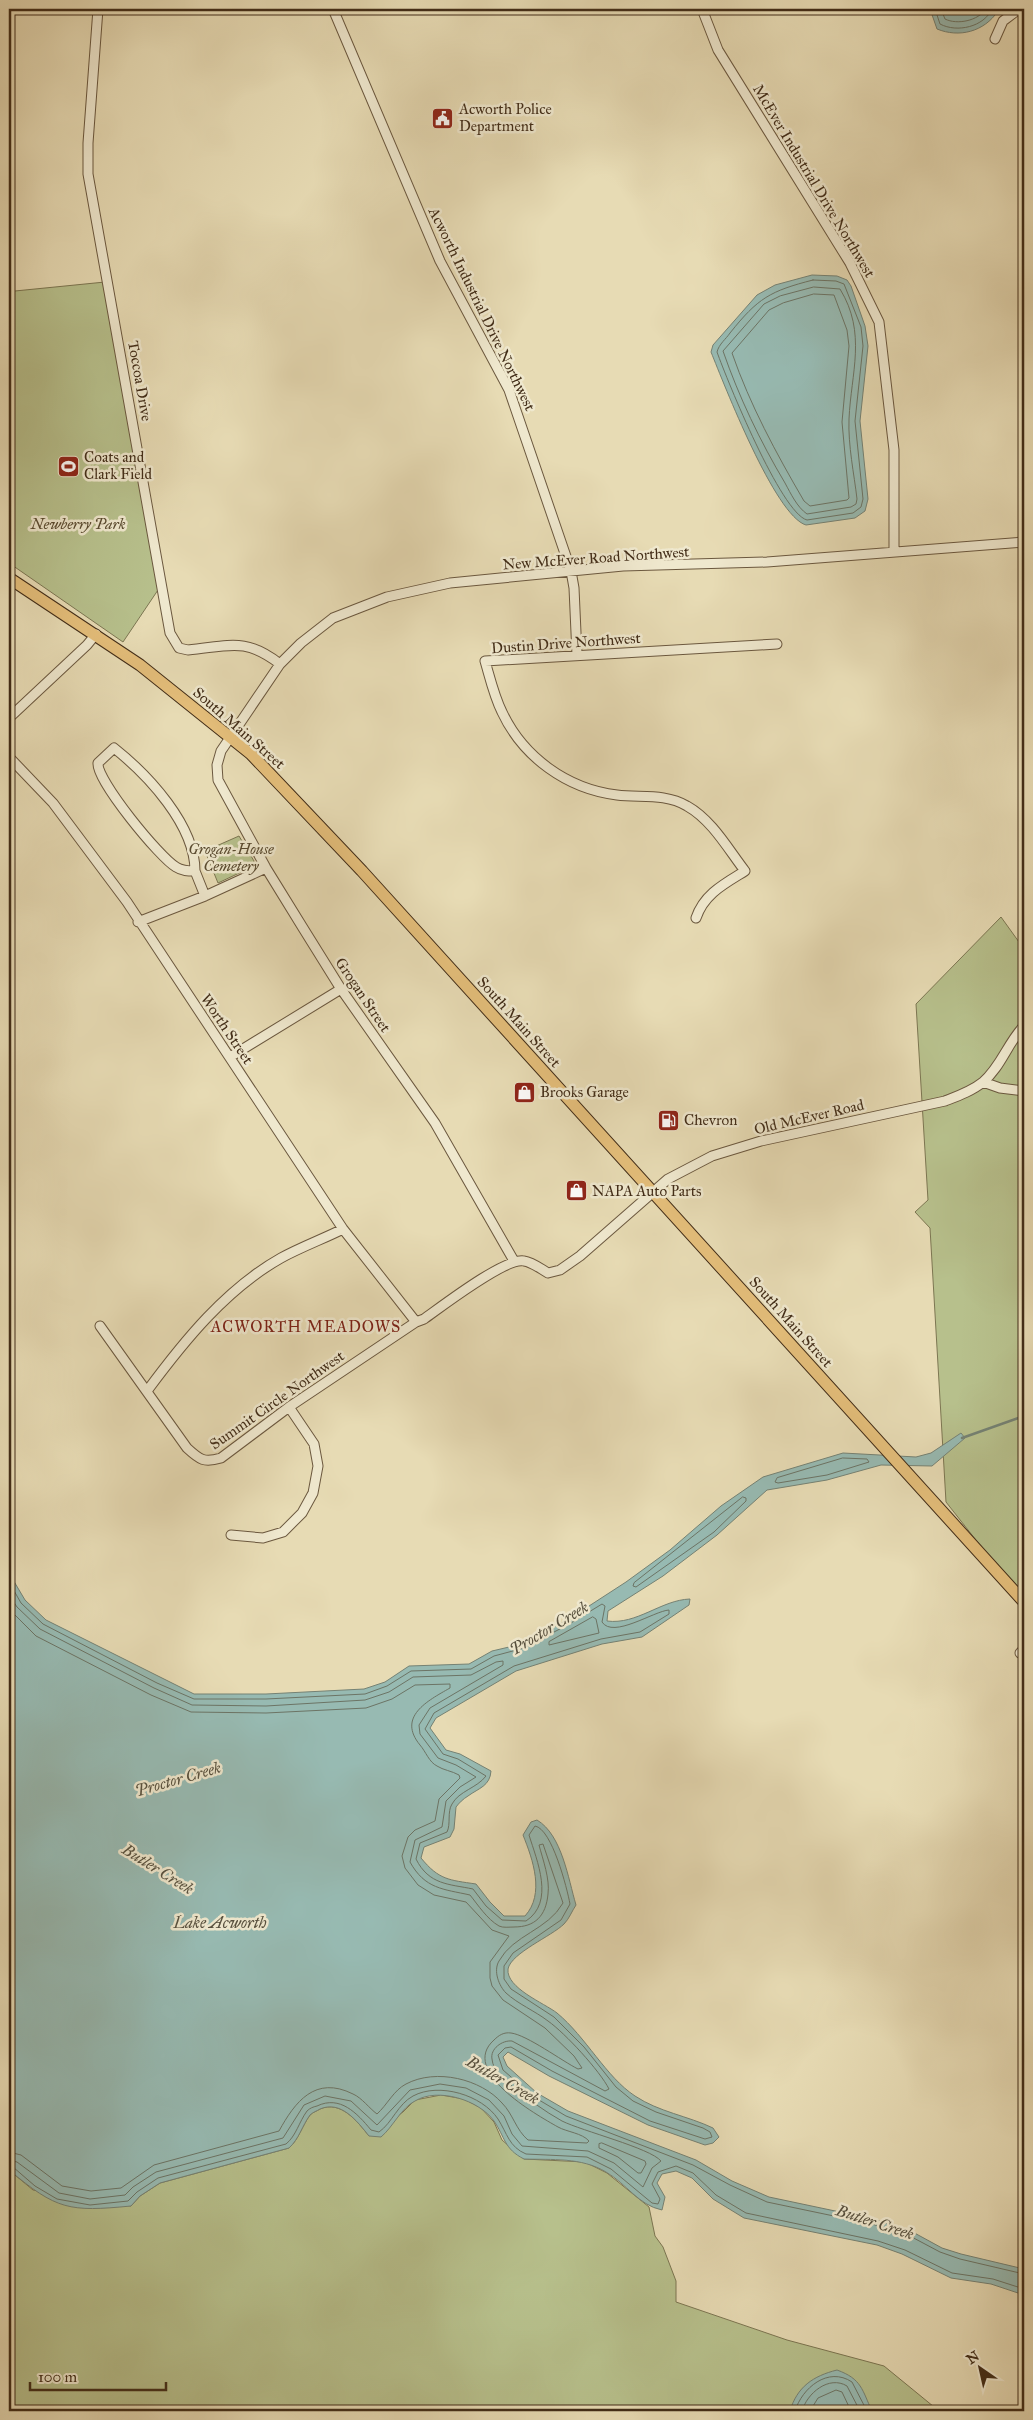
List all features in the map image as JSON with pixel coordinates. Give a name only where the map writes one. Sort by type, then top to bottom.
[{"type":"main road","name":"South Main Street","points":[[9,578],[96,634],[160,680],[251,754],[326,832],[1024,1602]]},
{"type":"street","name":"Toccoa Drive","points":[[98,9],[88,143],[88,174],[170,633],[180,648],[188,650],[233,645],[250,646],[267,654],[280,664]]},
{"type":"street","name":"Acworth Industrial Drive Northwest","points":[[333,9],[440,261],[509,390],[571,571],[574,588],[577,655]]},
{"type":"street","name":"McEver Industrial Drive Northwest","points":[[702,9],[718,50],[850,263],[880,322],[894,450],[894,552]]},
{"type":"street","points":[[995,38],[1003,20],[1019,9]]},
{"type":"street","name":"New McEver Road Northwest","points":[[230,737],[280,664],[301,643],[332,618],[372,601],[412,590],[450,583],[623,566],[767,562],[1024,542]]},
{"type":"street","points":[[9,718],[88,645],[96,634]]},
{"type":"street","name":"Dustin Drive Northwest","points":[[696,918],[700,906],[709,894],[745,871],[712,828],[687,806],[675,800],[661,797],[616,795],[598,791],[572,782],[547,768],[524,746],[507,722],[498,703],[485,661],[777,644]]},
{"type":"street","name":"Grogan Street","points":[[230,737],[218,758],[218,780],[266,868],[342,989],[435,1122],[514,1261]]},
{"type":"street","points":[[195,871],[183,870],[169,862],[126,812],[100,775],[98,763],[114,748],[139,768],[165,799],[192,846],[195,871],[206,896]]},
{"type":"street","name":"Worth Street","points":[[9,757],[53,803],[127,902],[138,922],[230,1057],[343,1229],[416,1322]]},
{"type":"street","points":[[138,922],[206,896],[266,868]]},
{"type":"street","points":[[230,1057],[342,989]]},
{"type":"street","name":"Old McEver Road","points":[[514,1261],[524,1261],[546,1271],[560,1270],[580,1256],[652,1191],[684,1169],[712,1156],[761,1141],[945,1101],[967,1092],[983,1082],[991,1073],[1014,1036],[1024,1026]]},
{"type":"street","points":[[983,1082],[1000,1088],[1024,1091]]},
{"type":"street","points":[[147,1390],[186,1338],[229,1296],[280,1259],[343,1229]]},
{"type":"street","name":"Summit Circle Northwest","points":[[100,1326],[187,1448],[198,1458],[208,1462],[221,1458],[289,1407],[416,1322],[424,1319],[486,1277],[514,1261]]},
{"type":"street","points":[[231,1535],[263,1538],[283,1532],[302,1514],[313,1493],[318,1466],[314,1444],[289,1407]]},
{"type":"green space","name":"Newberry Park","points":[[105,282],[160,587],[123,642],[9,563],[9,295],[15,291]]},
{"type":"green space","name":"Grogan-House Cemetery","points":[[239,836],[254,861],[252,867],[218,883],[205,851]]},
{"type":"green space","points":[[1001,917],[1024,949],[1024,1601],[946,1502],[930,1228],[915,1212],[928,1200],[916,1004]]},
{"type":"green space","points":[[441,2095],[464,2099],[481,2108],[494,2122],[502,2140],[524,2159],[585,2162],[607,2173],[649,2207],[655,2236],[663,2247],[676,2281],[676,2302],[787,2340],[884,2366],[939,2411],[9,2411],[9,2170],[33,2190],[131,2206],[140,2196],[160,2183],[289,2148],[310,2115],[320,2109],[335,2107],[348,2113],[369,2136],[403,2112],[415,2100]]},
{"type":"water","points":[[930,9],[997,9],[998,11],[986,24],[978,28],[962,33],[954,33],[937,29]]},
{"type":"water","points":[[812,275],[837,276],[847,280],[851,286],[865,326],[868,346],[860,421],[868,499],[865,511],[855,518],[806,525],[794,516],[780,499],[766,475],[711,352],[713,345],[757,295],[775,285]]},
{"type":"water","name":"Lake Acworth","points":[[961,1433],[965,1438],[932,1466],[881,1465],[827,1480],[767,1490],[717,1535],[663,1576],[608,1611],[607,1621],[629,1619],[679,1600],[690,1599],[689,1605],[642,1637],[602,1644],[516,1671],[436,1718],[430,1728],[446,1750],[460,1754],[491,1771],[489,1780],[480,1789],[464,1798],[456,1807],[454,1829],[450,1837],[424,1847],[421,1858],[433,1871],[445,1878],[476,1884],[504,1916],[525,1916],[535,1898],[536,1887],[533,1866],[523,1835],[531,1822],[537,1820],[546,1827],[553,1836],[563,1858],[576,1905],[564,1924],[516,1957],[508,1969],[509,1976],[519,1989],[557,2013],[577,2033],[605,2068],[635,2096],[654,2106],[713,2128],[719,2137],[713,2143],[705,2145],[648,2125],[549,2076],[508,2052],[503,2057],[507,2066],[537,2093],[568,2111],[696,2160],[732,2181],[769,2197],[873,2219],[909,2230],[942,2248],[1024,2269],[1024,2295],[991,2284],[951,2278],[902,2254],[877,2245],[744,2218],[713,2199],[692,2178],[676,2171],[662,2174],[657,2183],[665,2197],[662,2210],[646,2204],[613,2177],[596,2167],[566,2160],[524,2159],[512,2151],[494,2121],[479,2107],[458,2098],[446,2096],[424,2097],[410,2104],[381,2137],[369,2136],[354,2118],[342,2110],[335,2107],[320,2109],[310,2115],[289,2148],[160,2183],[140,2196],[131,2206],[93,2209],[65,2205],[52,2201],[9,2170],[9,1573],[25,1600],[46,1620],[194,1694],[266,1694],[364,1689],[385,1682],[409,1666],[469,1664],[492,1651],[522,1644],[569,1619],[626,1582],[670,1550],[721,1506],[763,1477],[843,1453],[916,1457],[931,1453]]},
{"type":"water","points":[[837,2370],[856,2381],[872,2411],[790,2411],[797,2395],[807,2384],[828,2372]]},
{"type":"waterway","name":"Proctor Creek","points":[[962,1438],[1024,1416]]},
{"type":"place","name":"Acworth Police Department","points":[[443,118]]},
{"type":"place","name":"Coats and Clark Field","points":[[68,466]]},
{"type":"place","name":"Brooks Garage","points":[[524,1092]]},
{"type":"place","name":"Chevron","points":[[668,1120]]},
{"type":"place","name":"NAPA Auto Parts","points":[[576,1191]]},
{"type":"district","name":"ACWORTH MEADOWS","points":[[306,1326]]},
{"type":"water label","name":"Butler Creek","points":[[158,1869]]},
{"type":"water label","name":"Butler Creek","points":[[503,2080]]},
{"type":"water label","name":"Butler Creek","points":[[875,2222]]}]
